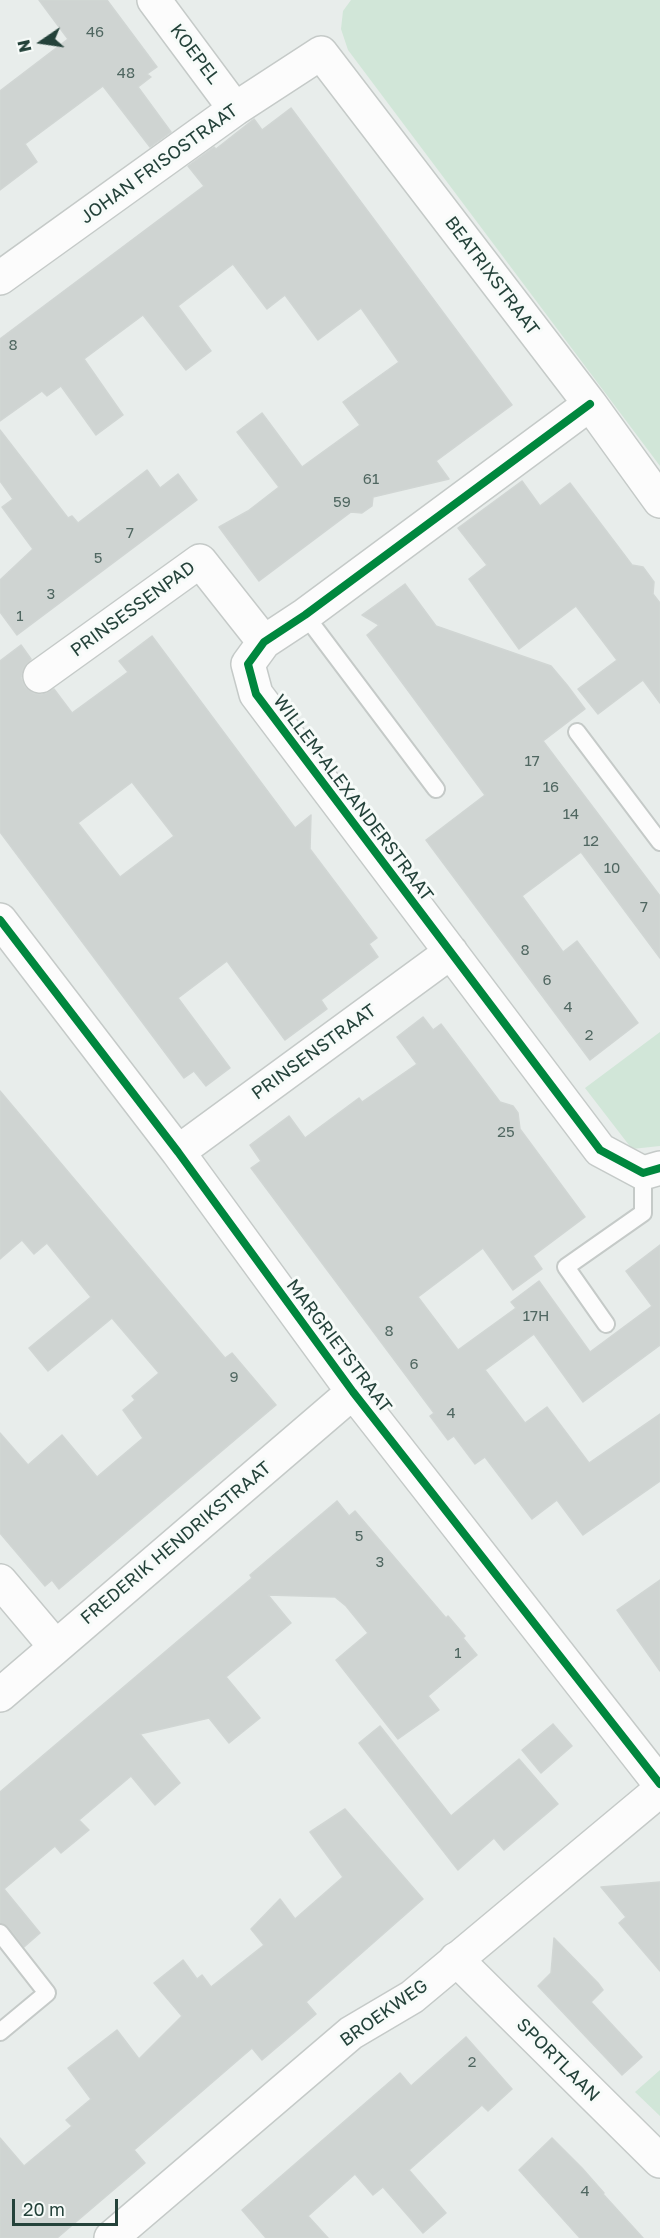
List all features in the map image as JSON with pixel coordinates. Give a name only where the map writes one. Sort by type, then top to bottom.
[{"type":"street","name":"KOEPEL","points":[[154,0],[235,109]]},
{"type":"street","name":"JOHAN FRISOSTRAAT","points":[[3,271],[235,109],[321,53]]},
{"type":"street","name":"BEATRIXSTRAAT","points":[[321,53],[590,404],[660,501]]},
{"type":"street","name":"WILLEM-ALEXANDERSTRAAT","points":[[590,404],[305,615],[264,642],[248,664],[256,694],[600,1150],[652,1170]]},
{"type":"street","name":"PRINSESSENPAD","points":[[40,676],[200,561],[264,642]]},
{"type":"street","name":"MARGRIETSTRAAT","points":[[0,920],[178,1152],[353,1392],[660,1784]]},
{"type":"street","name":"PRINSENSTRAAT","points":[[178,1152],[451,952]]},
{"type":"street","name":"FREDERIK HENDRIKSTRAAT","points":[[0,1695],[353,1392]]},
{"type":"street","points":[[0,1581],[55,1646]]},
{"type":"street","name":"BROEKWEG","points":[[111,2238],[351,2033],[412,1997],[660,1790]]},
{"type":"street","name":"SPORTLAAN","points":[[456,1959],[660,2161]]},
{"type":"lane","points":[[305,615],[436,789]]},
{"type":"lane","points":[[577,732],[660,842]]},
{"type":"lane","points":[[606,1324],[566,1267],[643,1213],[652,1170]]},
{"type":"lane","points":[[0,1933],[47,1993],[0,2032]]},
{"type":"green space","points":[[351,0],[660,0],[660,466],[348,50],[341,29],[343,11]]},
{"type":"green space","points":[[660,1032],[660,1146],[632,1149],[585,1088]]},
{"type":"green space","points":[[660,2070],[660,2116],[635,2092]]},
{"type":"building","points":[[39,0],[107,0],[157,67],[147,74],[151,77],[138,87],[171,132],[150,147],[103,86],[25,144],[37,162],[0,190],[0,91],[68,39]]},
{"type":"building","points":[[291,108],[512,405],[436,461],[449,479],[373,497],[372,506],[362,513],[351,512],[259,581],[219,527],[248,511],[279,487],[237,432],[262,413],[302,467],[360,425],[343,402],[399,362],[361,308],[318,340],[285,295],[267,309],[233,264],[178,306],[211,351],[186,370],[143,315],[84,359],[123,415],[96,435],[61,386],[47,396],[42,391],[0,421],[0,339],[204,186],[188,166],[214,147],[216,149],[254,119],[262,130]]},
{"type":"building","points":[[0,430],[68,518],[72,516],[78,523],[147,470],[160,488],[178,474],[197,500],[17,635],[0,612],[0,580],[33,549],[2,507],[13,499],[0,481]]},
{"type":"building","points":[[522,481],[540,506],[570,483],[632,565],[643,567],[654,582],[653,594],[660,603],[660,703],[643,680],[598,714],[578,689],[617,660],[576,606],[519,649],[469,579],[487,565],[458,528]]},
{"type":"building","points":[[405,584],[436,626],[551,666],[567,685],[585,709],[543,741],[660,896],[660,958],[581,852],[522,896],[563,952],[577,941],[638,1023],[590,1060],[426,840],[485,795],[367,635],[379,625],[362,615]]},
{"type":"building","points":[[152,636],[295,828],[311,815],[310,849],[377,938],[369,944],[378,957],[321,1000],[327,1009],[285,1040],[227,961],[178,998],[230,1068],[206,1086],[194,1071],[184,1078],[0,832],[0,661],[21,645],[31,659],[23,669],[21,678],[25,687],[41,695],[54,689],[72,713],[128,672],[119,661]],"holes":[[[132,782],[174,836],[120,877],[78,823]]]},
{"type":"building","points":[[423,1017],[433,1030],[441,1024],[500,1102],[513,1106],[518,1113],[520,1129],[585,1217],[533,1256],[542,1269],[513,1290],[483,1248],[418,1297],[458,1350],[516,1308],[511,1302],[539,1281],[590,1352],[652,1306],[626,1271],[660,1245],[660,1345],[583,1402],[534,1334],[485,1370],[525,1423],[547,1407],[589,1463],[660,1414],[660,1481],[583,1535],[557,1500],[532,1519],[485,1457],[475,1464],[454,1436],[448,1440],[430,1416],[434,1413],[251,1168],[261,1161],[250,1145],[289,1116],[305,1138],[359,1098],[362,1102],[417,1064],[397,1037]]},
{"type":"building","points":[[0,1091],[225,1358],[232,1353],[276,1405],[59,1589],[52,1580],[45,1586],[0,1533],[0,1433],[28,1465],[62,1435],[97,1477],[143,1438],[123,1410],[135,1400],[132,1396],[159,1373],[112,1318],[48,1371],[29,1348],[91,1297],[47,1243],[34,1254],[22,1240],[0,1259]]},
{"type":"building","points":[[337,1501],[349,1516],[355,1511],[446,1618],[448,1616],[465,1636],[463,1638],[477,1655],[428,1696],[439,1710],[398,1739],[336,1660],[368,1633],[346,1606],[335,1597],[268,1595],[291,1623],[226,1677],[260,1718],[229,1743],[209,1718],[140,1734],[180,1783],[155,1805],[131,1776],[79,1820],[89,1830],[61,1853],[55,1846],[4,1889],[40,1933],[24,1947],[8,1927],[0,1923],[0,1792],[252,1578],[250,1575]]},
{"type":"building","points":[[660,1580],[660,1671],[617,1610]]},
{"type":"building","points":[[553,1724],[572,1746],[541,1773],[522,1750]]},
{"type":"building","points":[[380,1726],[451,1816],[519,1759],[558,1804],[504,1850],[494,1838],[458,1870],[359,1743]]},
{"type":"building","points":[[345,1809],[423,1899],[306,2002],[316,2014],[262,2060],[252,2048],[134,2150],[145,2163],[57,2238],[0,2238],[0,2138],[24,2166],[72,2126],[66,2120],[91,2099],[68,2068],[117,2030],[139,2059],[182,2016],[154,1983],[183,1960],[197,1979],[202,1975],[211,1987],[264,1945],[251,1929],[280,1899],[295,1919],[343,1877],[310,1832]]},
{"type":"building","points":[[660,1882],[660,1971],[619,1923],[626,1917],[601,1887]]},
{"type":"building","points":[[554,1938],[598,1983],[603,1990],[591,2002],[642,2057],[622,2075],[538,1986],[551,1973]]},
{"type":"building","points":[[466,2037],[512,2089],[488,2111],[482,2105],[409,2170],[446,2213],[423,2233],[383,2187],[373,2195],[355,2174],[308,2216],[328,2238],[266,2238],[242,2210],[400,2073],[411,2086]]},
{"type":"building","points":[[552,2138],[582,2168],[643,2238],[580,2238],[519,2170]]},
{"type":"cycle path","points":[[590,404],[305,615],[264,642],[248,664],[256,694],[600,1150],[643,1173],[660,1168]]},
{"type":"cycle path","points":[[0,920],[178,1152],[353,1392],[660,1784]]}]
